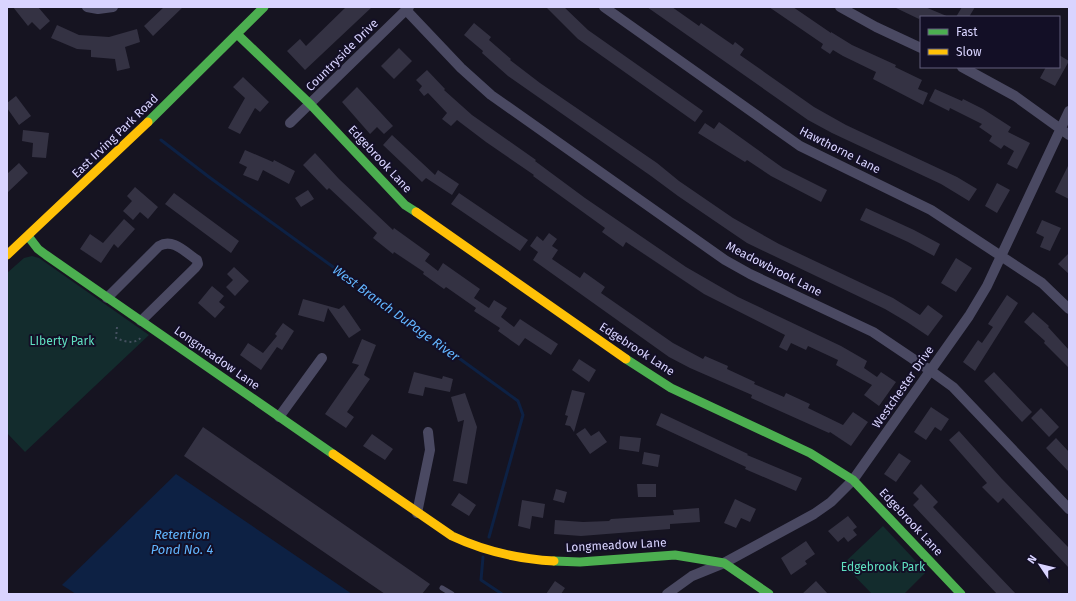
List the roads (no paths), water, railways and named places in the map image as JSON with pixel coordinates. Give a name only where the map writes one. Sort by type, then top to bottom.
[{"type":"street","points":[[87,7],[113,7]]},
{"type":"street","name":"East Irving Park Road","points":[[7,255],[264,7]]},
{"type":"street","name":"Hawthorne Lane","points":[[604,7],[800,146],[932,210],[1002,255],[1042,283],[1069,309]]},
{"type":"street","points":[[840,7],[876,27],[920,48]]},
{"type":"street","name":"Countryside Drive","points":[[311,105],[408,8]]},
{"type":"street","name":"Meadowbrook Lane","points":[[408,8],[461,68],[491,95],[726,260],[750,274],[873,332],[953,387],[1069,509]]},
{"type":"street","name":"Edgebrook Lane","points":[[237,34],[311,105],[405,205],[620,355],[671,388],[810,453],[853,480],[961,594]]},
{"type":"street","points":[[964,68],[1002,88],[1065,132]]},
{"type":"street","points":[[290,123],[311,105]]},
{"type":"street","name":"Westchester Drive","points":[[667,594],[692,576],[724,562],[814,514],[831,502],[853,480],[969,316],[1065,132],[1069,112]]},
{"type":"street","name":"Longmeadow Lane","points":[[28,236],[38,249],[107,298],[417,513],[445,532],[469,544],[502,553],[537,560],[580,562],[675,555],[724,562],[769,594]]},
{"type":"street","points":[[107,298],[159,246],[165,242],[173,243],[197,260],[198,264],[195,268],[141,321]]},
{"type":"street","points":[[279,416],[322,358]]},
{"type":"street","points":[[417,513],[430,450],[428,432]]},
{"type":"lane","points":[[442,588],[452,594]]},
{"type":"water","name":"Retention Pond No. 4","points":[[176,474],[352,594],[76,594],[62,585]]},
{"type":"waterway","name":"West Branch DuPage River","points":[[161,140],[209,177],[518,401],[523,415],[489,537]]},
{"type":"waterway","name":"West Branch DuPage River","points":[[483,557],[481,580],[502,594]]},
{"type":"park label","name":"LIberty Park","points":[[62,341]]},
{"type":"park label","name":"Edgebrook Park","points":[[883,567]]}]
